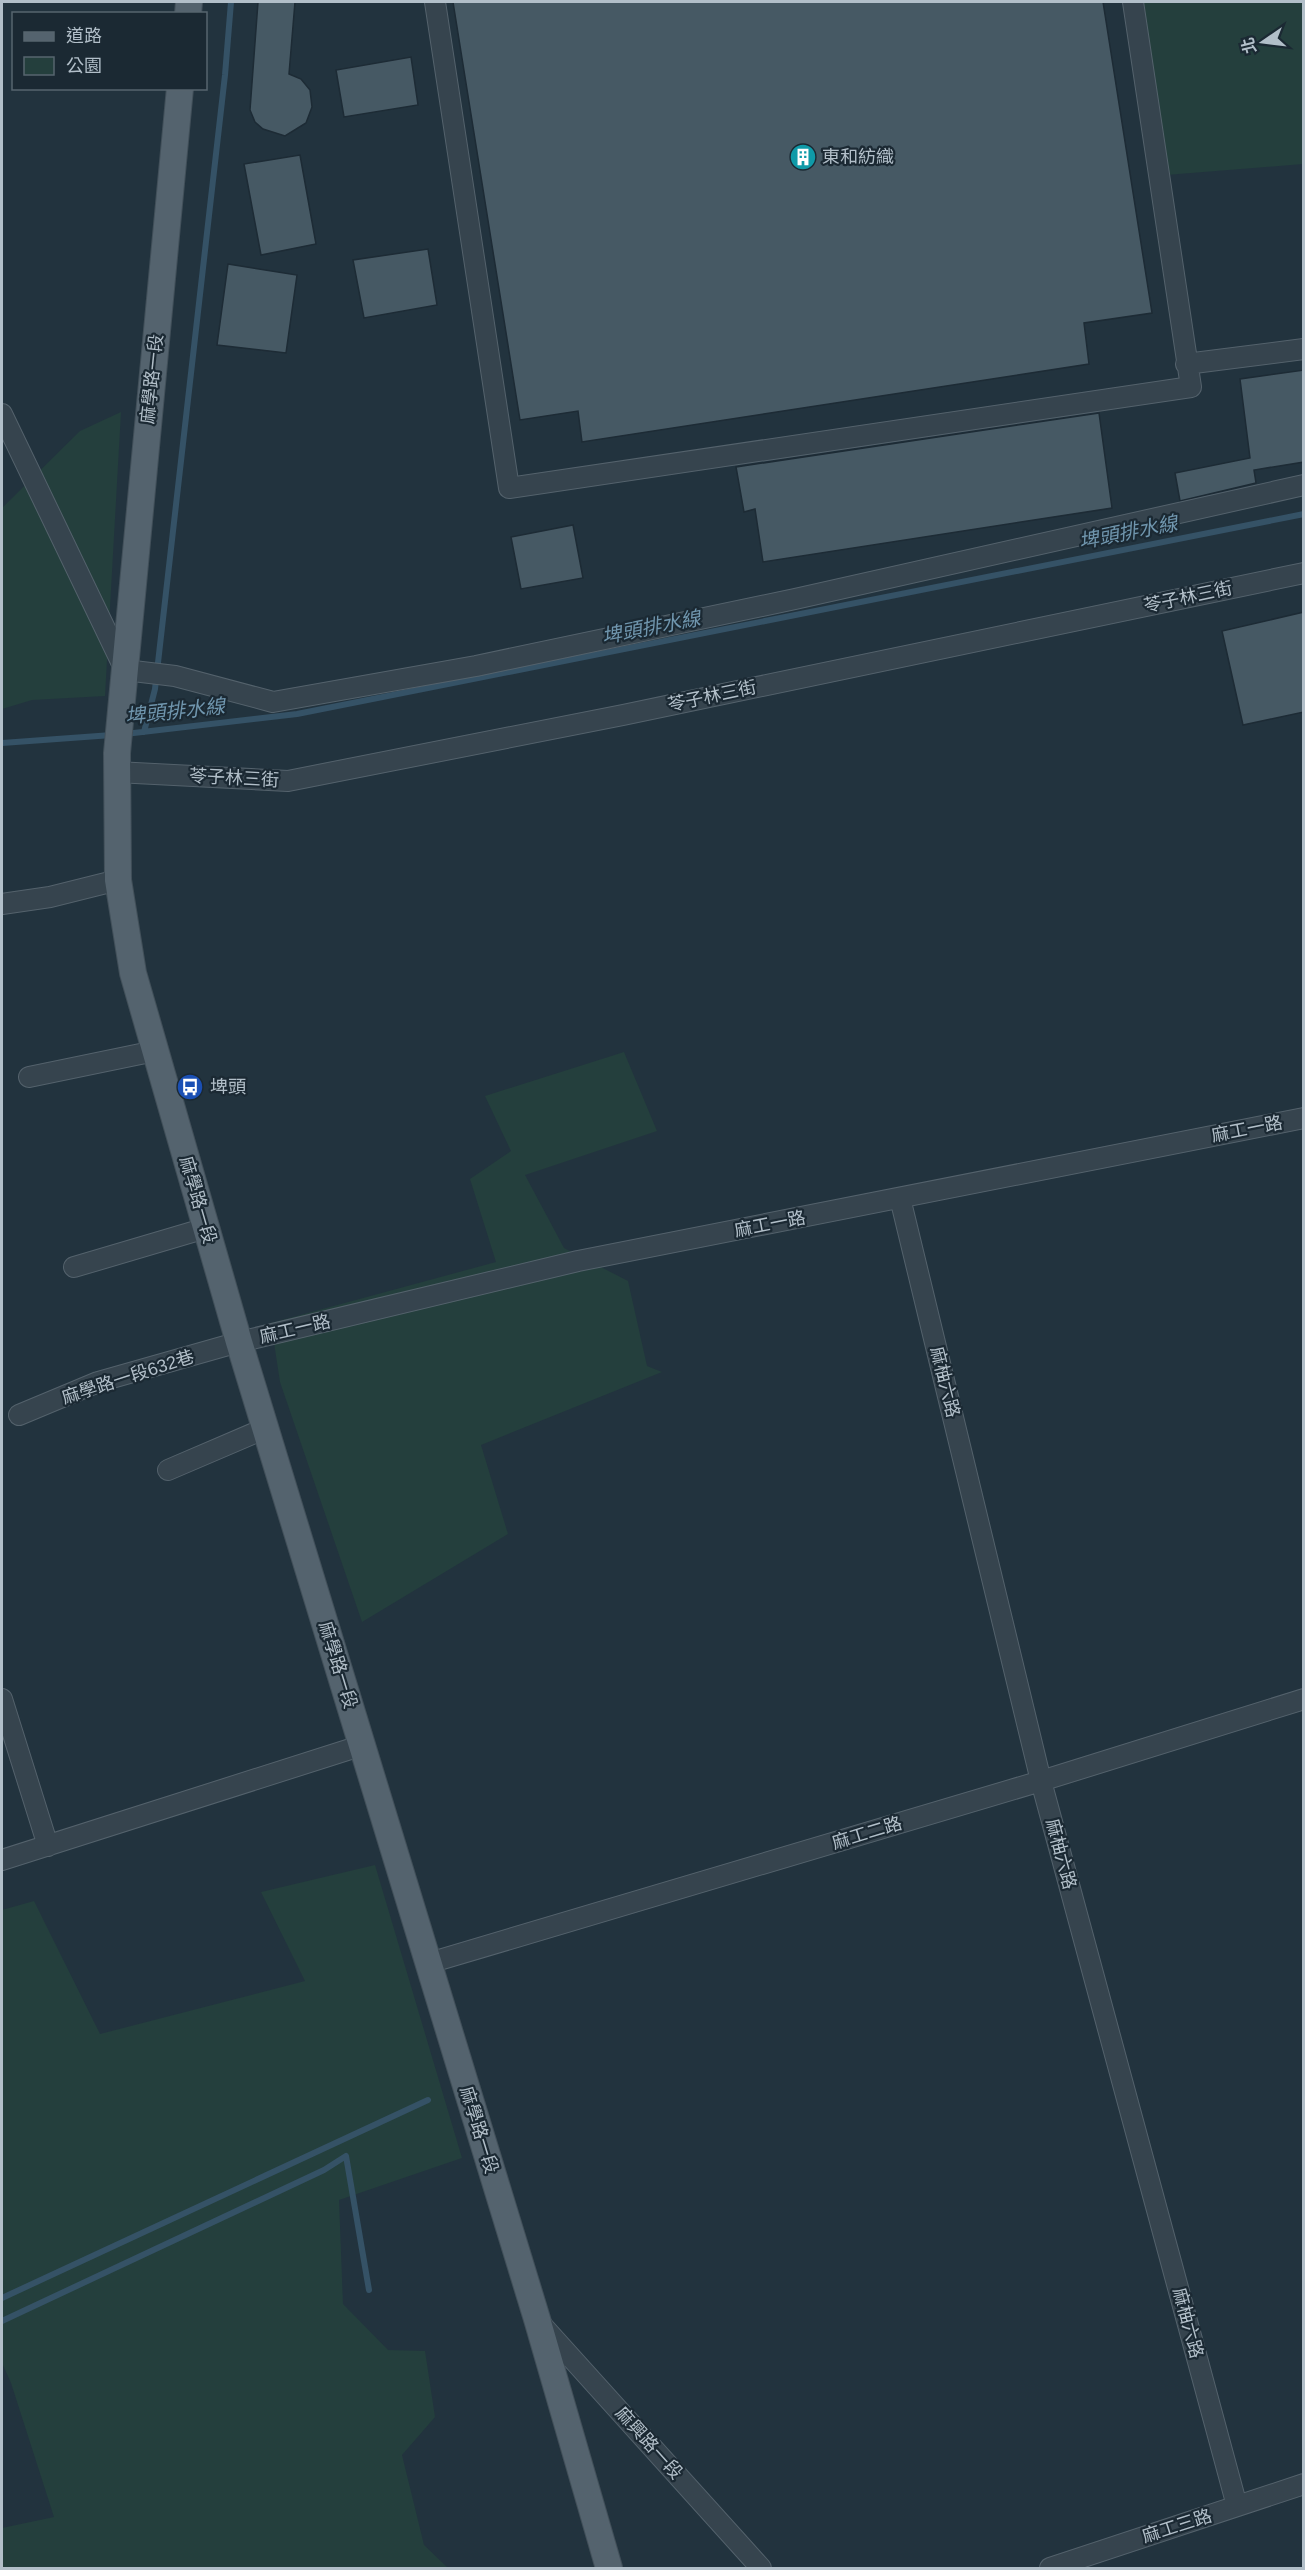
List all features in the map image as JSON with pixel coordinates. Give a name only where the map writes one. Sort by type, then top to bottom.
[{"type":"main road","name":"麻學路一段","points":[[180,90],[131,585],[117,762],[117,880],[133,973],[239,1342],[537,2319],[609,2568]]},
{"type":"street","points":[[435,2],[509,488],[1191,387],[1133,2]]},
{"type":"street","points":[[1186,363],[1304,349]]},
{"type":"street","points":[[2,414],[125,670],[175,676],[273,702],[476,666],[795,599],[1304,484]]},
{"type":"street","name":"苓子林三街","points":[[117,762],[288,781],[623,715],[1304,573]]},
{"type":"street","points":[[2,904],[50,897],[117,880]]},
{"type":"street","points":[[29,1077],[155,1051]]},
{"type":"street","name":"麻工一路","points":[[239,1342],[579,1262],[1304,1118]]},
{"type":"street","name":"麻柚六路","points":[[900,1198],[1041,1781],[1237,2506]]},
{"type":"street","points":[[74,1267],[206,1228]]},
{"type":"street","name":"麻學路一段632巷","points":[[19,1415],[98,1382],[239,1342]]},
{"type":"street","points":[[168,1470],[266,1428]]},
{"type":"street","points":[[2,1699],[48,1846]]},
{"type":"street","name":"麻工二路","points":[[429,1963],[1041,1781],[1304,1699]]},
{"type":"street","points":[[2,1860],[363,1745]]},
{"type":"street","name":"麻興路一段","points":[[537,2319],[761,2568]]},
{"type":"street","name":"麻工三路","points":[[1050,2568],[1304,2484]]},
{"type":"green space","points":[[1132,2],[1303,2],[1303,164],[1166,175]]},
{"type":"green space","points":[[121,412],[105,696],[32,700],[2,709],[2,508],[80,431]]},
{"type":"green space","points":[[624,1052],[657,1131],[525,1175],[564,1248],[628,1281],[647,1366],[662,1372],[481,1445],[508,1534],[362,1622],[280,1382],[271,1323],[496,1262],[470,1179],[511,1151],[485,1096]]},
{"type":"green space","points":[[375,1865],[462,2158],[339,2200],[343,2304],[388,2350],[425,2351],[435,2417],[402,2455],[424,2545],[448,2568],[2,2568],[2,2528],[54,2517],[11,2383],[2,2363],[2,1910],[34,1901],[100,2034],[305,1981],[261,1892]]},
{"type":"building","points":[[258,2],[295,2],[289,74],[301,79],[310,90],[312,107],[306,123],[285,136],[263,129],[255,122],[250,110]]},
{"type":"building","name":"東和紡織","points":[[453,2],[1103,2],[1152,313],[1084,323],[1089,364],[582,442],[578,411],[520,420]]},
{"type":"building","points":[[411,57],[418,105],[344,117],[336,70]]},
{"type":"building","points":[[300,155],[316,244],[261,255],[244,164]]},
{"type":"building","points":[[428,249],[437,305],[364,318],[353,260]]},
{"type":"building","points":[[228,264],[297,275],[286,353],[217,345]]},
{"type":"building","points":[[1304,370],[1304,462],[1254,470],[1256,483],[1180,501],[1175,473],[1250,458],[1240,379]]},
{"type":"building","points":[[1099,413],[1112,508],[763,562],[755,509],[744,512],[736,467]]},
{"type":"building","points":[[573,525],[583,578],[521,589],[511,537]]},
{"type":"building","points":[[1304,612],[1304,712],[1243,725],[1222,631]]},
{"type":"waterway","points":[[144,732],[155,689],[225,75],[231,2]]},
{"type":"waterway","name":"埤頭排水線","points":[[125,734],[297,714],[1304,514]]},
{"type":"waterway","name":"埤頭排水線","points":[[2,743],[112,735]]},
{"type":"waterway","points":[[2,2298],[428,2100]]},
{"type":"waterway","points":[[2,2321],[324,2170],[346,2156],[369,2290]]},
{"type":"place","name":"東和紡織","points":[[803,157]]},
{"type":"place","name":"埤頭","points":[[190,1087]]}]
